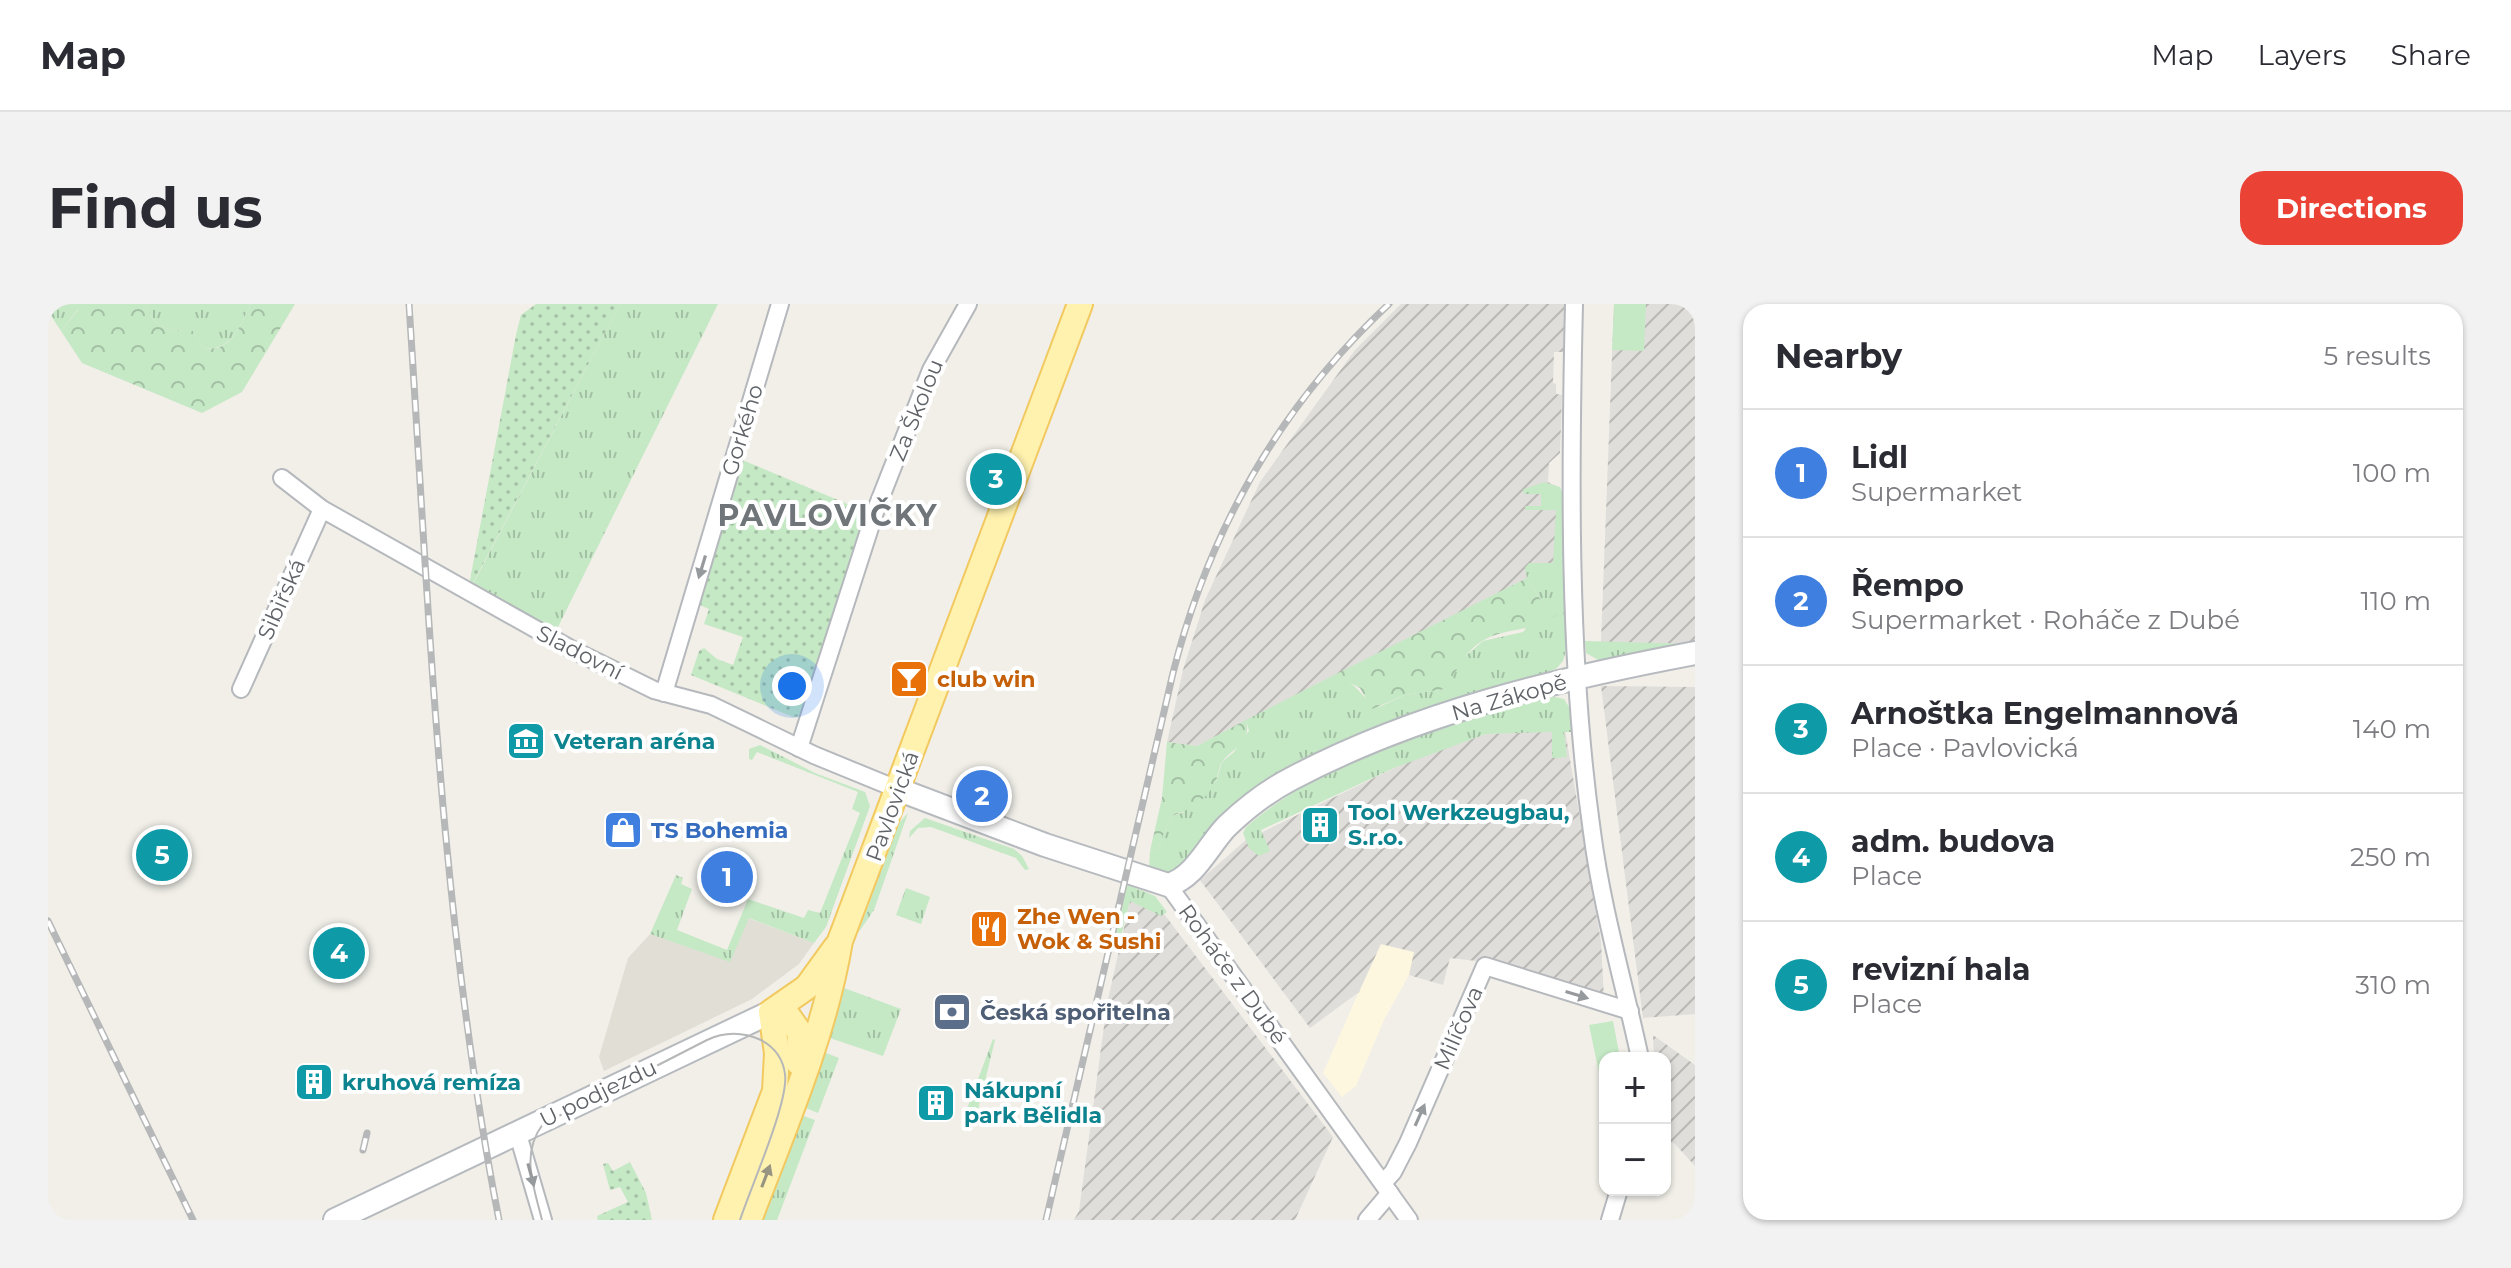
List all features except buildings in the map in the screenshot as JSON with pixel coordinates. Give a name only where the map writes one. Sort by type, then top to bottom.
[{"type":"main road","name":"Pavlovická","points":[[749,1220],[783,1098],[834,975],[840,941],[1080,304]]},
{"type":"main road","name":"U podjezdu","points":[[776,1009],[807,987],[840,941]]},
{"type":"main road","points":[[776,1009],[796,1024],[801,1038],[783,1098]]},
{"type":"main road","name":"Pavlovická","points":[[726,1220],[752,1151],[783,1098]]},
{"type":"street","name":"Gorkého","points":[[664,693],[780,304]]},
{"type":"street","name":"Za Školou","points":[[799,748],[864,544],[931,370],[968,304]]},
{"type":"street","name":"Na Zákopě","points":[[1168,885],[1188,874],[1226,827],[1257,800],[1288,780],[1377,740],[1441,717],[1578,678],[1571,424],[1574,304]]},
{"type":"street","name":"Sladovní","points":[[282,478],[322,509],[543,634],[664,693],[711,705],[799,748],[897,789]]},
{"type":"street","name":"Sibiřská","points":[[241,689],[322,509]]},
{"type":"street","points":[[1639,1052],[1605,911],[1592,833],[1578,678],[1695,653]]},
{"type":"street","name":"Roháče z Dubé","points":[[897,789],[1045,845],[1168,885],[1409,1220]]},
{"type":"street","name":"Milíčova","points":[[1386,1188],[1485,966],[1630,1011]]},
{"type":"street","name":"U podjezdu","points":[[335,1220],[776,1009]]},
{"type":"street","points":[[517,1131],[543,1220]]},
{"type":"street","points":[[1367,1220],[1386,1188]]},
{"type":"street","points":[[1610,1220],[1617,1196]]},
{"type":"shaded area","points":[[1401,304],[1567,304],[1564,352],[1554,352],[1553,383],[1556,384],[1556,394],[1562,395],[1560,453],[1549,463],[1548,482],[1558,487],[1555,564],[1197,746],[1167,742],[1183,670],[1205,600],[1260,482],[1355,350]]},
{"type":"shaded area","points":[[1614,304],[1695,304],[1695,644],[1601,642]]},
{"type":"shaded area","points":[[1601,686],[1695,687],[1695,1014],[1643,1018]]},
{"type":"shaded area","points":[[1565,730],[1601,942],[1604,999],[1485,962],[1450,958],[1443,985],[1409,975],[1414,952],[1381,944],[1359,992],[1310,1028],[1200,880],[1246,840],[1409,761],[1486,734]]},
{"type":"shaded area","points":[[1130,901],[1164,914],[1333,1137],[1295,1220],[1074,1220],[1079,1211],[1107,1004]]},
{"type":"shaded area","points":[[748,918],[814,943],[799,964],[752,999],[604,1071],[599,1057],[628,958],[650,934],[730,961]]},
{"type":"shaded area","points":[[1380,944],[1415,952],[1409,975],[1384,1020],[1356,1086],[1342,1097],[1323,1073]]},
{"type":"shaded area","points":[[1653,1035],[1695,1065],[1695,1166],[1671,1142],[1671,1052],[1654,1052]]},
{"type":"green space","points":[[48,304],[82,304],[61,331],[48,311]]},
{"type":"green space","points":[[75,304],[145,304],[157,323],[169,329],[193,331],[204,348],[214,348],[222,346],[234,336],[251,304],[295,304],[242,392],[202,413],[82,363],[61,331],[78,310]]},
{"type":"green space","points":[[145,304],[251,304],[239,328],[228,341],[222,346],[204,348],[193,331],[169,329],[157,323]]},
{"type":"green space","points":[[536,304],[620,304],[472,585],[470,580],[516,335],[521,315]]},
{"type":"green space","points":[[620,304],[718,304],[556,631],[472,586]]},
{"type":"green space","points":[[1614,304],[1646,304],[1644,351],[1612,350]]},
{"type":"green space","points":[[740,459],[869,513],[803,716],[793,717],[691,675],[699,651],[704,648],[717,659],[733,665],[743,637],[704,624],[709,609],[695,603]]},
{"type":"green space","points":[[1544,482],[1560,487],[1563,495],[1569,640],[1563,661],[1556,669],[1362,736],[1167,876],[1149,869],[1150,851],[1158,848],[1171,816],[1182,813],[1216,782],[1222,762],[1234,752],[1249,731],[1246,720],[1334,675],[1350,683],[1379,707],[1405,695],[1445,689],[1461,660],[1483,641],[1523,632],[1545,607],[1527,578],[1525,568],[1529,563],[1553,563],[1556,510],[1526,510],[1525,506],[1541,506],[1541,494],[1525,494],[1522,490]]},
{"type":"green space","points":[[1527,578],[1545,607],[1559,613],[1539,624],[1484,640],[1471,650],[1446,689],[1405,695],[1372,709],[1360,688],[1334,675]]},
{"type":"green space","points":[[1585,641],[1695,644],[1602,662],[1586,653]]},
{"type":"green space","points":[[1551,696],[1564,699],[1572,712],[1574,732],[1564,732],[1567,757],[1552,758],[1552,732],[1486,734],[1394,768],[1261,830],[1270,851],[1259,856],[1249,848],[1243,833],[1246,827],[1279,802],[1352,761],[1430,731]]},
{"type":"green space","points":[[1246,720],[1244,740],[1222,762],[1213,787],[1197,803],[1171,816],[1158,848],[1150,851],[1162,798],[1167,742],[1197,746]]},
{"type":"green space","points":[[760,745],[815,773],[865,792],[870,806],[826,927],[814,943],[749,918],[730,962],[650,934],[676,875],[683,878],[681,884],[692,889],[677,930],[727,950],[748,899],[804,918],[808,910],[820,913],[860,813],[852,809],[858,792],[757,752],[752,760],[749,759],[749,749]]},
{"type":"green space","points":[[908,813],[874,910],[858,933],[899,823]]},
{"type":"green space","points":[[925,818],[1014,849],[1029,869],[1025,870],[1016,858],[931,827],[918,828],[909,838],[910,831]]},
{"type":"green space","points":[[1126,884],[1155,896],[1167,912],[1161,916],[1130,901],[1120,940],[1113,938]]},
{"type":"green space","points":[[906,888],[930,897],[921,924],[896,915]]},
{"type":"green space","points":[[844,988],[901,1009],[883,1056],[827,1037]]},
{"type":"green space","points":[[1613,1021],[1619,1052],[1599,1052],[1599,1073],[1589,1025]]},
{"type":"green space","points":[[995,1040],[975,1122],[964,1117]]},
{"type":"green space","points":[[821,1051],[839,1058],[818,1113],[801,1106]]},
{"type":"green space","points":[[798,1114],[815,1120],[777,1220],[764,1220],[764,1206]]},
{"type":"green space","points":[[630,1162],[646,1193],[652,1220],[598,1220],[597,1216],[628,1202],[620,1187],[610,1190],[603,1164],[608,1163],[613,1171]]},
{"type":"tram line","points":[[542,1220],[530,1159],[536,1135],[543,1124],[707,1040],[734,1034],[754,1037],[770,1046],[780,1058],[785,1074],[785,1087],[775,1124],[740,1220]]},
{"type":"railway","points":[[409,304],[439,764],[450,878],[479,1106],[499,1220]]},
{"type":"railway","points":[[1046,1220],[1173,673],[1207,569],[1254,473],[1283,427],[1350,343],[1389,304]]},
{"type":"railway","points":[[48,921],[193,1220]]},
{"type":"railway","points":[[363,1150],[367,1133]]},
{"type":"place","name":"Arnoštka Engelmannová","points":[[996,479]]},
{"type":"place","name":"club win","points":[[909,679]]},
{"type":"place","name":"Veteran aréna","points":[[526,741]]},
{"type":"place","name":"Řempo","points":[[982,796]]},
{"type":"place","name":"Tool Werkzeugbau, S.r.o.","points":[[1320,825]]},
{"type":"place","name":"TS Bohemia","points":[[623,830]]},
{"type":"place","name":"revizní hala","points":[[162,855]]},
{"type":"place","name":"Lidl","points":[[727,877]]},
{"type":"place","name":"Zhe Wen - Wok & Sushi","points":[[989,929]]},
{"type":"place","name":"adm. budova","points":[[339,953]]},
{"type":"place","name":"Česká spořitelna","points":[[952,1012]]},
{"type":"place","name":"kruhová remíza","points":[[314,1082]]},
{"type":"place","name":"Nákupní park Bělidla","points":[[936,1103]]},
{"type":"district","name":"PAVLOVIČKY","points":[[828,516]]}]
